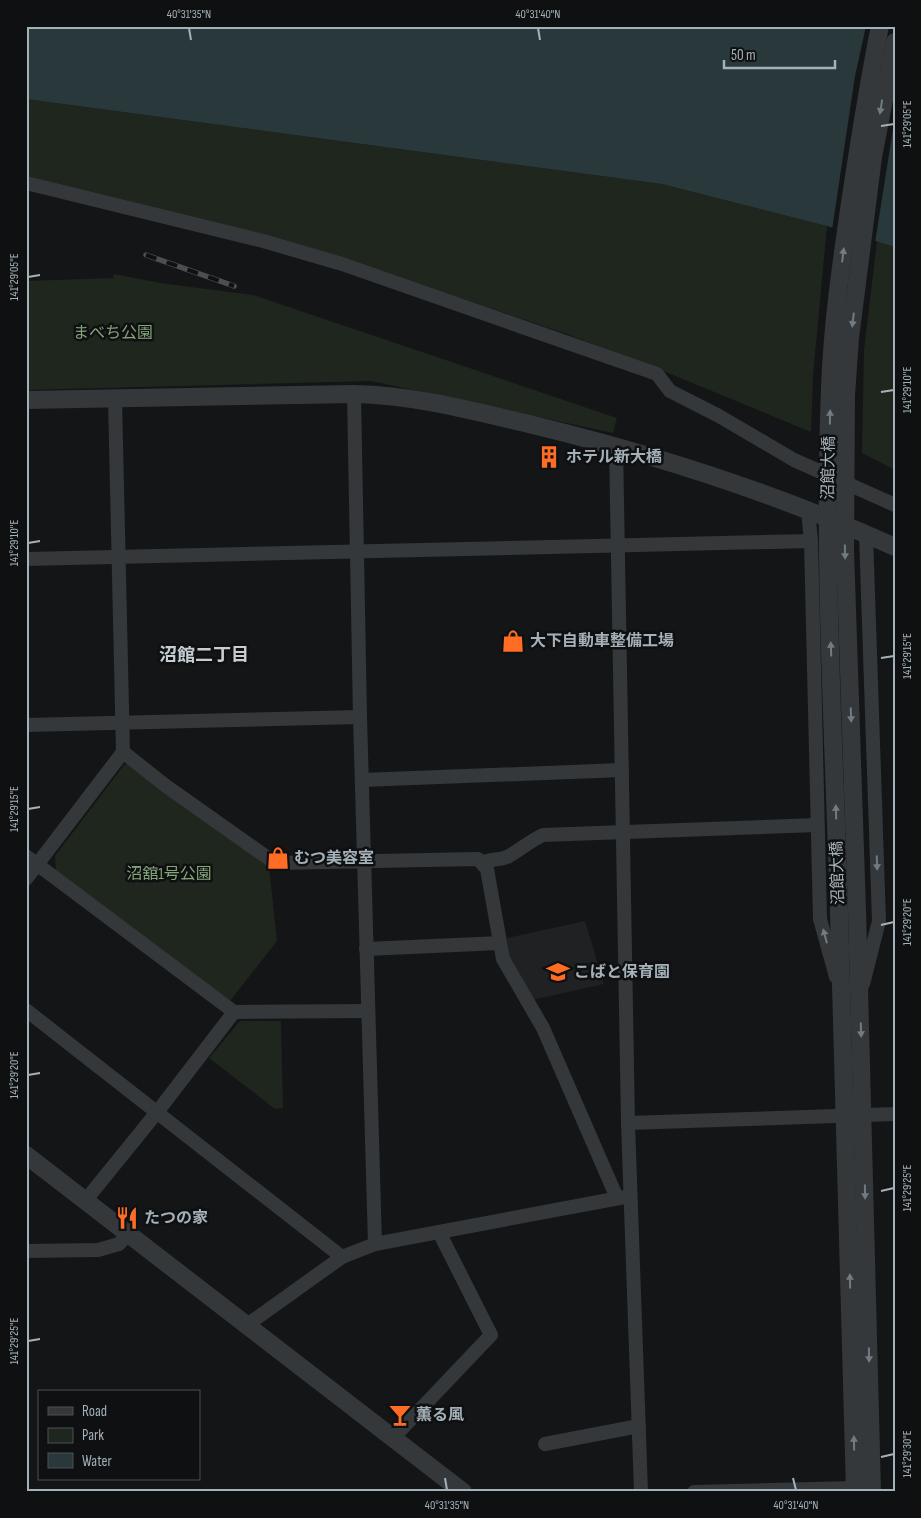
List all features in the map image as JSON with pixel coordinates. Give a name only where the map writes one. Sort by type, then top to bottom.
[{"type":"street","name":"沼館大橋","points":[[854,1115],[842,1000],[839,913],[828,549],[830,390],[834,328],[846,234],[869,79],[880,26]]},
{"type":"street","name":"沼館大橋","points":[[854,1115],[860,996],[845,550],[846,395],[850,338],[873,157],[895,42]]},
{"type":"street","points":[[26,183],[263,241],[342,264],[657,374],[670,391],[794,460],[895,505]]},
{"type":"street","points":[[354,394],[367,1011],[375,1244]]},
{"type":"street","points":[[26,400],[372,394],[458,407],[616,445],[734,482],[895,547]]},
{"type":"street","points":[[26,879],[32,861],[123,752],[115,399]]},
{"type":"street","points":[[616,445],[628,1123],[624,1198],[639,1426],[641,1492]]},
{"type":"street","points":[[808,511],[820,919],[842,1000]]},
{"type":"street","points":[[860,996],[879,921],[866,534]]},
{"type":"street","points":[[26,559],[358,554],[810,542]]},
{"type":"street","points":[[26,725],[360,717]]},
{"type":"street","points":[[123,752],[166,786],[276,863],[478,859],[487,869],[503,959],[543,1028],[624,1198]]},
{"type":"street","points":[[362,780],[622,770]]},
{"type":"street","points":[[482,863],[488,859],[507,857],[529,841],[543,835],[817,826]]},
{"type":"street","points":[[32,861],[234,1012],[367,1011]]},
{"type":"street","points":[[366,949],[500,943]]},
{"type":"street","points":[[26,1010],[342,1257]]},
{"type":"street","points":[[85,1201],[158,1112],[234,1012]]},
{"type":"street","points":[[628,1123],[895,1114]]},
{"type":"street","points":[[694,1492],[861,1490],[854,1115]]},
{"type":"street","points":[[26,1155],[394,1437],[458,1491]]},
{"type":"street","points":[[247,1325],[342,1257],[375,1244],[624,1198]]},
{"type":"street","points":[[394,1437],[491,1335],[439,1232]]},
{"type":"street","points":[[26,1251],[98,1250],[119,1244],[128,1234]]},
{"type":"street","points":[[545,1444],[639,1426]]},
{"type":"shaded area","name":"こばと保育園","points":[[585,921],[604,984],[532,1000],[509,960],[507,938]]},
{"type":"green space","points":[[26,99],[662,184],[827,226],[813,376],[811,432],[673,375],[564,333],[344,259],[26,177]]},
{"type":"green space","points":[[877,241],[895,247],[895,470],[862,453],[864,350]]},
{"type":"green space","name":"まべち公園","points":[[114,274],[160,283],[253,295],[617,418],[613,433],[371,381],[26,390],[26,281],[113,278]]},
{"type":"green space","name":"沼舘1号公園","points":[[131,763],[269,867],[277,941],[230,1001],[56,872],[55,856],[124,765]]},
{"type":"green space","points":[[240,1021],[281,1021],[283,1108],[275,1109],[209,1058]]},
{"type":"water","points":[[26,26],[895,26],[895,247],[827,226],[662,184],[26,99]]},
{"type":"pier","points":[[866,26],[895,26],[895,116],[875,243],[832,230],[855,76]]},
{"type":"railway","points":[[146,255],[234,286]]},
{"type":"place","name":"ホテル新大橋","points":[[549,457]]},
{"type":"place","name":"大下自動車整備工場","points":[[513,641]]},
{"type":"place","name":"むつ美容室","points":[[278,858]]},
{"type":"place","name":"こばと保育園","points":[[558,972]]},
{"type":"place","name":"たつの家","points":[[127,1218]]},
{"type":"place","name":"薫る風","points":[[400,1415]]},
{"type":"district","name":"沼館二丁目","points":[[204,655]]}]
